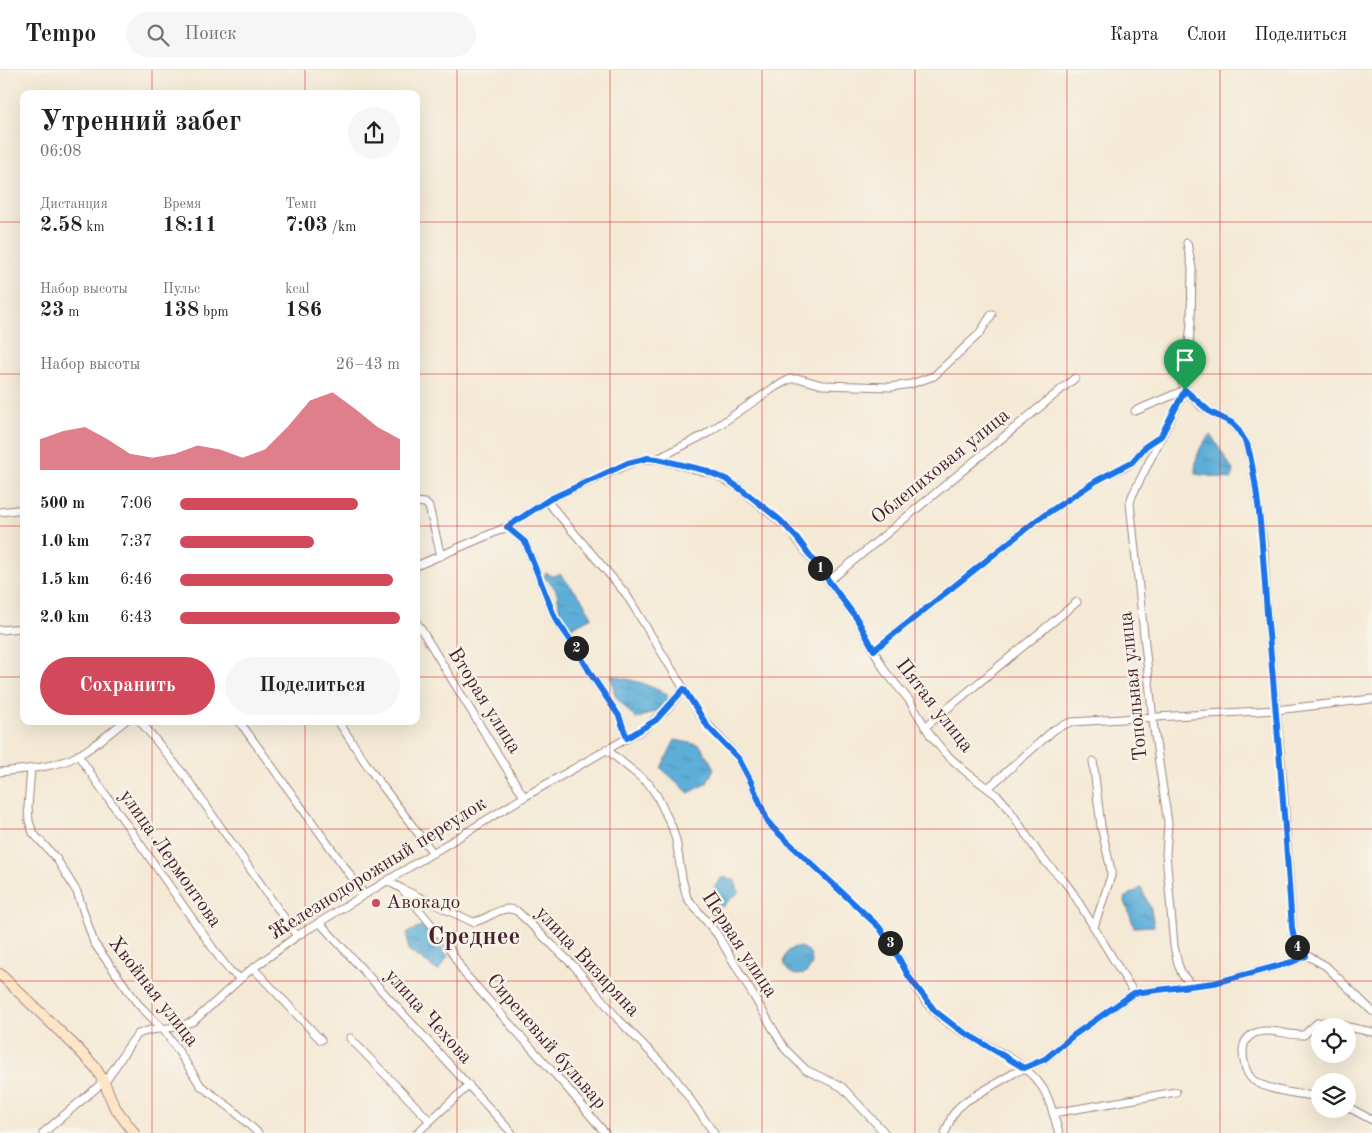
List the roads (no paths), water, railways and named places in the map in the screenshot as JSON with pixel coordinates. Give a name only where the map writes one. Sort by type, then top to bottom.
[{"type":"street","points":[[1188,243],[1192,268],[1191,334],[1181,375],[1185,390],[1210,412],[1232,423],[1243,435],[1253,469],[1264,550],[1266,601],[1293,936],[1300,952],[1320,961],[1372,1012]]},
{"type":"street","points":[[420,564],[507,527],[547,501],[628,463],[648,458],[657,459],[700,438],[775,386],[790,379],[822,385],[890,386],[911,384],[934,376],[979,334],[992,314]]},
{"type":"street","name":"Облепиховая улица","points":[[829,581],[1075,378]]},
{"type":"street","points":[[1135,411],[1185,390]]},
{"type":"street","name":"Топольная улица","points":[[1185,390],[1130,503],[1153,717],[1168,823],[1166,854],[1174,946],[1182,974],[1192,986]]},
{"type":"street","points":[[874,650],[1037,520],[1096,481],[1125,468],[1146,446],[1161,436]]},
{"type":"street","name":"Пятая улица","points":[[657,459],[704,470],[722,477],[738,487],[789,529],[857,619],[885,672],[909,700],[938,744],[955,762],[1007,806],[1040,857],[1064,881],[1134,993]]},
{"type":"street","points":[[547,501],[626,594],[708,727],[739,759],[768,822],[879,927],[906,971],[935,1011],[957,1028],[1024,1068],[1042,1087],[1053,1113],[1058,1133]]},
{"type":"street","points":[[420,502],[425,503],[429,507],[442,556]]},
{"type":"street","points":[[0,512],[20,510]]},
{"type":"street","points":[[507,527],[525,542],[555,618],[619,716],[627,738]]},
{"type":"street","points":[[925,727],[1076,602]]},
{"type":"street","points":[[0,630],[20,628]]},
{"type":"street","name":"Вторая улица","points":[[420,628],[524,797]]},
{"type":"street","name":"Железнодорожный переулок","points":[[43,1133],[104,1082],[112,1073],[134,1038],[144,1031],[177,1027],[194,1021],[240,978],[297,936],[524,797],[656,720],[684,689]]},
{"type":"street","points":[[988,788],[1062,725],[1081,720],[1276,710],[1372,699]]},
{"type":"street","points":[[0,772],[61,762],[78,755],[119,725]]},
{"type":"street","points":[[143,725],[186,776],[297,936]]},
{"type":"street","points":[[241,725],[364,894]]},
{"type":"street","points":[[341,725],[371,771],[433,853]]},
{"type":"street","name":"Первая улица","points":[[606,750],[649,784],[657,796],[676,840],[682,878],[688,898],[717,934],[785,1049],[806,1070],[842,1087],[885,1133]]},
{"type":"street","name":"улица Лермонтова","points":[[78,755],[218,957],[230,971],[240,978]]},
{"type":"street","points":[[1093,761],[1101,826],[1111,870],[1111,876],[1094,927]]},
{"type":"street","name":"Хвойная улица","points":[[31,768],[28,807],[29,821],[33,833],[56,858],[77,892],[94,943],[138,1004],[162,1028],[201,1086],[232,1109],[258,1133]]},
{"type":"street","name":"Сиреневый бульвар","points":[[388,881],[402,888],[446,941],[464,973],[605,1133]]},
{"type":"street","name":"улица Визиряна","points":[[402,888],[467,921],[473,922],[486,918],[504,908],[511,908],[516,911],[575,967],[618,1019],[673,1075],[714,1133]]},
{"type":"street","name":"улица Чехова","points":[[319,922],[512,1133]]},
{"type":"street","points":[[947,1131],[958,1108],[966,1101],[1024,1068],[1045,1059],[1074,1035],[1134,993],[1214,983],[1292,962],[1306,956]]},
{"type":"street","points":[[253,968],[321,1040]]},
{"type":"street","points":[[0,974],[95,1067],[104,1082],[114,1106],[134,1133]]},
{"type":"street","points":[[1356,1028],[1372,1032]]},
{"type":"street","points":[[1311,1029],[1304,1036],[1267,1031],[1259,1032],[1246,1039],[1242,1054],[1247,1072],[1252,1079],[1260,1084],[1311,1095]]},
{"type":"street","points":[[350,1038],[430,1121]]},
{"type":"street","points":[[417,1133],[468,1086]]},
{"type":"street","points":[[1053,1113],[1176,1092]]},
{"type":"street","points":[[1356,1111],[1372,1120]]},
{"type":"water","points":[[1211,435],[1233,470],[1231,479],[1195,474],[1198,453],[1203,443]]},
{"type":"water","points":[[546,573],[552,576],[560,574],[581,598],[592,617],[569,629],[558,613],[558,597],[552,584],[543,577]]},
{"type":"water","points":[[611,675],[642,683],[667,694],[667,707],[636,719],[615,696]]},
{"type":"water","points":[[675,740],[700,745],[714,768],[707,783],[689,793],[661,768]]},
{"type":"water","points":[[722,877],[734,879],[739,892],[722,907],[713,901],[713,889]]},
{"type":"water","points":[[1141,888],[1151,909],[1154,926],[1134,927],[1124,898]]},
{"type":"water","points":[[423,925],[448,956],[438,971],[408,950],[407,933]]},
{"type":"water","points":[[798,947],[808,951],[812,961],[808,971],[798,975],[788,971],[784,961],[788,951]]},
{"type":"place","name":"Авокадо","points":[[376,903]]},
{"type":"district","name":"Среднее","points":[[474,937]]}]
